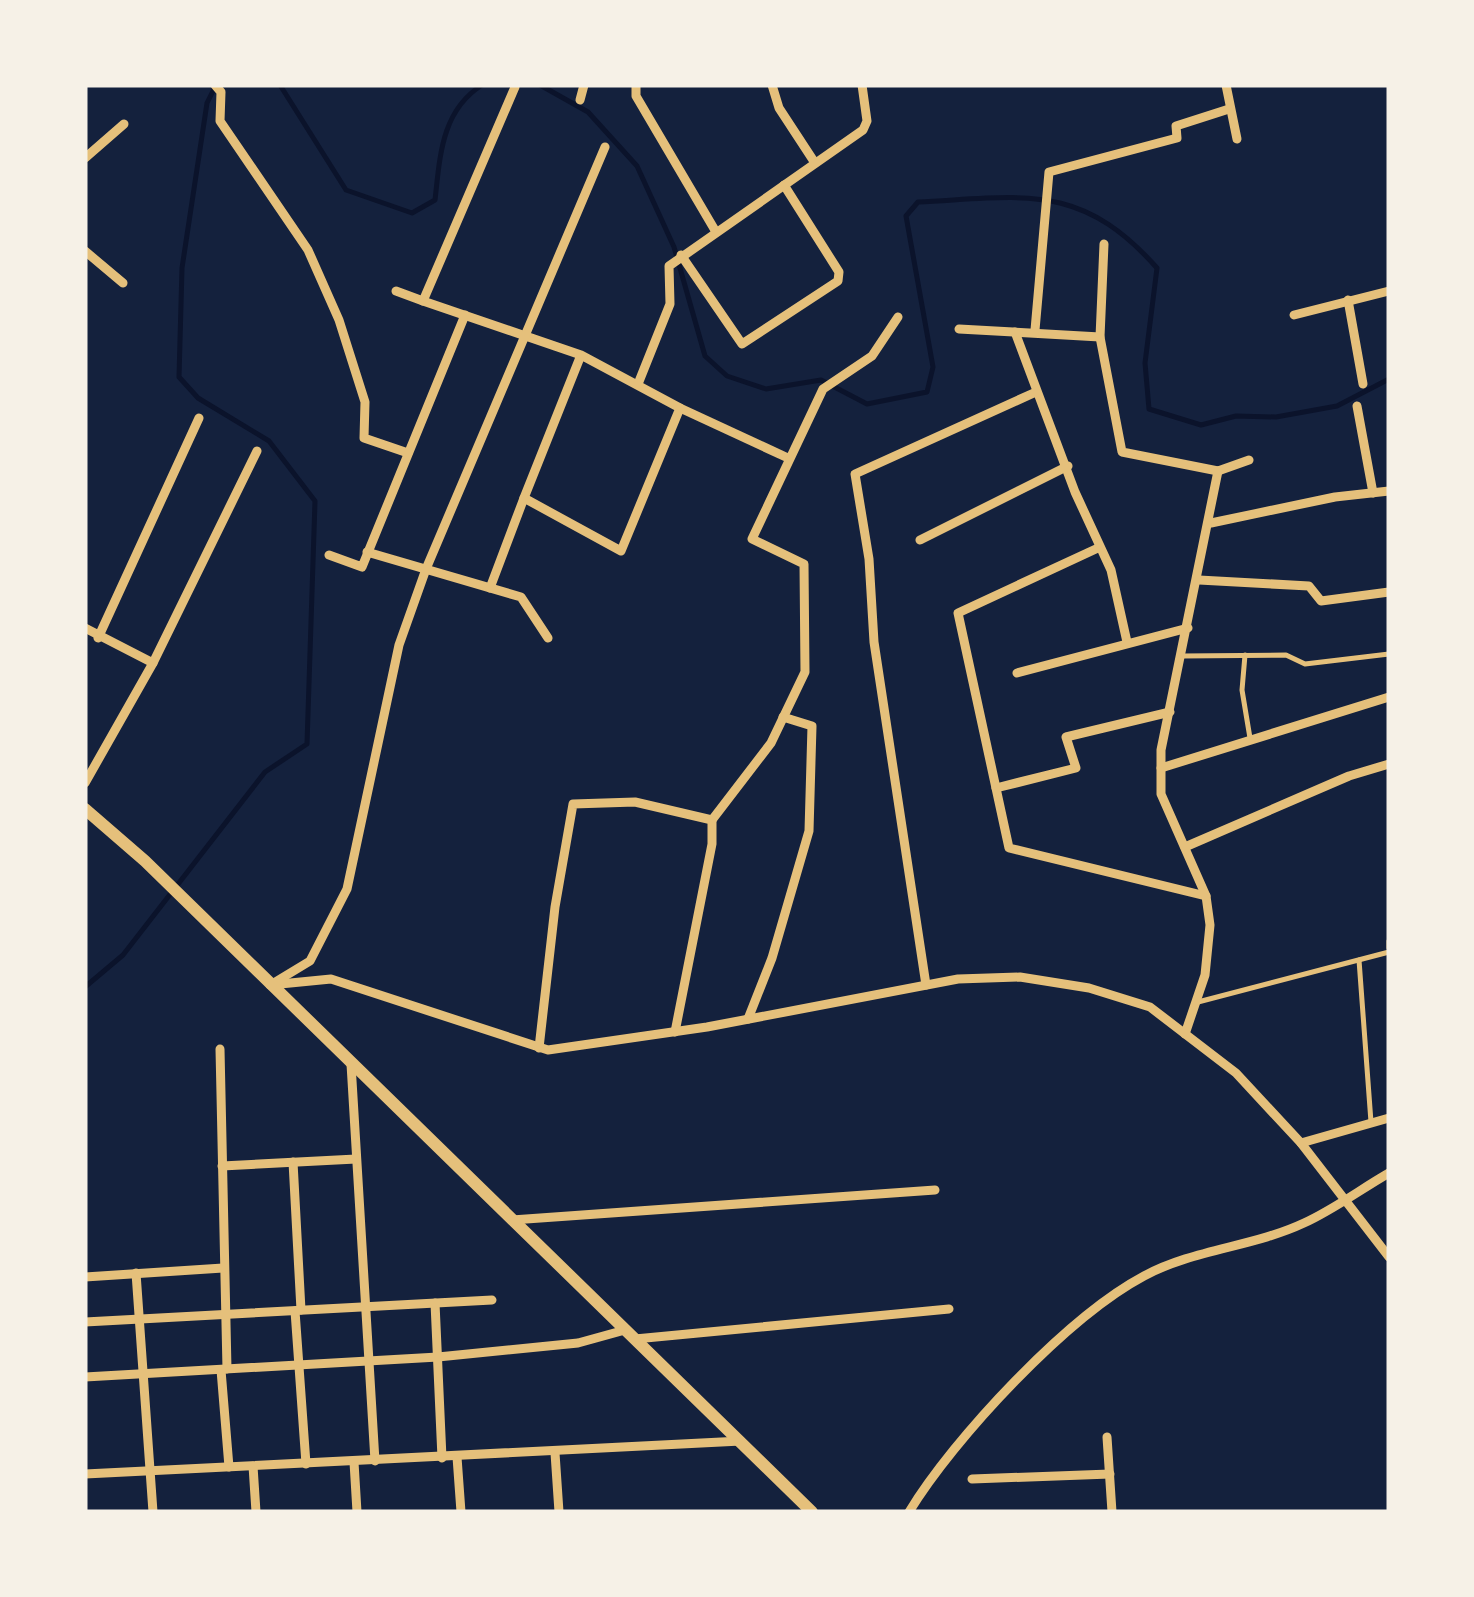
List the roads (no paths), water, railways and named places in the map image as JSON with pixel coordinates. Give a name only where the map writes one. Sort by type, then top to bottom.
[{"type":"main road","points":[[85,809],[145,861],[812,1512]]},
{"type":"street","points":[[215,85],[221,92],[220,121],[308,250],[339,320],[365,402],[364,438],[408,454]]},
{"type":"street","points":[[580,100],[584,85]]},
{"type":"street","points":[[636,85],[636,96],[716,232]]},
{"type":"street","points":[[772,85],[779,108],[815,163]]},
{"type":"street","points":[[638,384],[670,304],[676,260],[867,126],[862,85]]},
{"type":"street","points":[[1226,85],[1237,138]]},
{"type":"street","points":[[423,301],[515,87]]},
{"type":"street","points":[[1035,330],[1049,172],[1177,138],[1176,126],[1228,108]]},
{"type":"street","points":[[85,158],[124,124]]},
{"type":"street","points":[[270,985],[310,961],[347,889],[398,646],[426,569],[605,147]]},
{"type":"street","points":[[676,260],[742,344],[838,282],[839,272],[784,185]]},
{"type":"street","points":[[1104,244],[1100,337],[1122,452],[1218,471],[1249,460]]},
{"type":"street","points":[[85,251],[122,283]]},
{"type":"street","points":[[396,290],[580,355],[680,408],[788,458]]},
{"type":"street","points":[[1294,314],[1389,290]]},
{"type":"street","points":[[1348,300],[1363,384]]},
{"type":"street","points":[[329,555],[362,567],[465,315]]},
{"type":"street","points":[[675,1032],[712,844],[712,820],[744,783],[805,672],[804,564],[752,539],[823,390],[872,356],[898,318]]},
{"type":"street","points":[[959,329],[1035,330],[1100,337]]},
{"type":"street","points":[[1015,332],[1098,548],[1111,570],[1127,642]]},
{"type":"street","points":[[490,588],[580,355]]},
{"type":"street","points":[[926,985],[874,642],[869,559],[855,474],[1036,392]]},
{"type":"street","points":[[1357,406],[1372,492]]},
{"type":"street","points":[[524,498],[621,551],[680,408]]},
{"type":"street","points":[[98,638],[199,418]]},
{"type":"street","points":[[85,783],[153,663],[258,451]]},
{"type":"street","points":[[920,540],[1068,466]]},
{"type":"street","points":[[1185,1034],[1208,942],[1206,896],[1160,794],[1161,768],[1218,471]]},
{"type":"street","points":[[1210,523],[1389,491]]},
{"type":"street","points":[[1098,548],[958,613],[1009,848],[1206,896]]},
{"type":"street","points":[[367,552],[521,597],[548,638]]},
{"type":"street","points":[[1199,580],[1309,586],[1321,601],[1389,592]]},
{"type":"street","points":[[85,628],[153,663]]},
{"type":"street","points":[[1016,673],[1188,628]]},
{"type":"street","points":[[1161,768],[1389,697]]},
{"type":"street","points":[[996,788],[1076,768],[1066,737],[1170,712]]},
{"type":"street","points":[[748,1020],[772,958],[809,831],[812,726],[783,717]]},
{"type":"street","points":[[1185,847],[1349,776],[1389,764]]},
{"type":"street","points":[[540,1048],[555,907],[572,804],[636,802],[712,820]]},
{"type":"street","points":[[270,985],[331,979],[540,1048],[748,1020],[958,978],[1020,977],[1089,988],[1150,1007],[1236,1073],[1301,1143],[1389,1258]]},
{"type":"street","points":[[220,1049],[229,1467]]},
{"type":"street","points":[[351,1064],[375,1461]]},
{"type":"street","points":[[1301,1143],[1389,1118]]},
{"type":"street","points":[[222,1166],[356,1159]]},
{"type":"street","points":[[292,1162],[297,1366],[306,1464]]},
{"type":"street","points":[[909,1512],[927,1482],[1036,1362],[1112,1296],[1146,1275],[1303,1224],[1389,1172]]},
{"type":"street","points":[[512,1220],[936,1190]]},
{"type":"street","points":[[85,1277],[224,1268]]},
{"type":"street","points":[[136,1274],[153,1512]]},
{"type":"street","points":[[85,1322],[492,1300]]},
{"type":"street","points":[[436,1303],[442,1458]]},
{"type":"street","points":[[85,1377],[438,1357],[630,1334],[949,1309]]},
{"type":"street","points":[[1107,1437],[1112,1512]]},
{"type":"street","points":[[85,1474],[741,1441]]},
{"type":"street","points":[[555,1453],[559,1512]]},
{"type":"street","points":[[458,1457],[461,1512]]},
{"type":"street","points":[[354,1462],[356,1512]]},
{"type":"street","points":[[254,1466],[256,1512]]},
{"type":"street","points":[[972,1479],[1110,1474]]},
{"type":"lane","points":[[1182,656],[1286,655],[1306,664],[1389,654]]},
{"type":"lane","points":[[1246,655],[1242,690],[1250,738]]},
{"type":"lane","points":[[1196,1002],[1359,960],[1389,947]]},
{"type":"lane","points":[[1359,960],[1371,1123]]},
{"type":"waterway","points":[[280,85],[346,190],[412,213],[435,200],[441,152],[450,121],[468,96],[482,85]]},
{"type":"waterway","points":[[540,85],[588,112],[637,166],[674,247],[705,356],[727,376],[766,389],[821,380],[867,404],[927,392],[933,367],[906,216],[918,202],[1019,198],[1048,200],[1102,220],[1157,268],[1145,363],[1149,409],[1201,425],[1236,416],[1276,417],[1337,406],[1389,379]]},
{"type":"waterway","points":[[85,987],[123,955],[265,772],[307,744],[315,501],[269,441],[198,398],[179,377],[182,268],[207,103],[215,87]]}]
